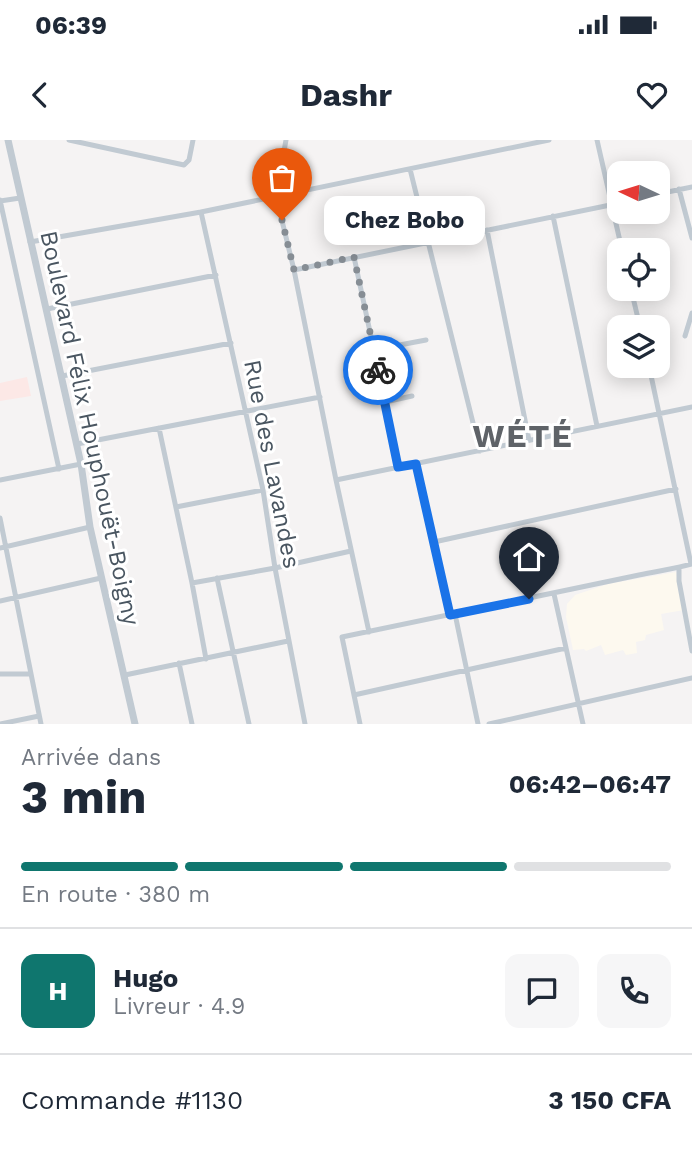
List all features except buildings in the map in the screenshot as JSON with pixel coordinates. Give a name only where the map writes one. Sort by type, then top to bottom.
[{"type":"street","name":"Boulevard Félix Houphouët-Boigny","points":[[8,140],[62,376],[81,464],[90,527],[135,724]]},
{"type":"street","points":[[69,140],[181,164],[189,160],[193,140]]},
{"type":"street","points":[[286,140],[276,196],[294,270],[369,632]]},
{"type":"street","points":[[503,140],[505,149]]},
{"type":"street","points":[[30,242],[201,212],[549,140]]},
{"type":"street","points":[[597,140],[607,183]]},
{"type":"street","points":[[410,169],[480,451]]},
{"type":"street","points":[[670,191],[692,187]]},
{"type":"street","points":[[679,189],[692,238]]},
{"type":"street","points":[[20,198],[0,201],[59,469]]},
{"type":"street","points":[[294,270],[607,205]]},
{"type":"street","name":"Rue des Lavandes","points":[[201,212],[263,490],[304,724]]},
{"type":"street","points":[[553,216],[597,426]]},
{"type":"street","points":[[487,230],[529,440]]},
{"type":"street","points":[[354,257],[398,467]]},
{"type":"street","points":[[47,309],[216,275]]},
{"type":"street","points":[[685,336],[692,313]]},
{"type":"street","points":[[373,350],[426,340]]},
{"type":"street","points":[[62,376],[231,343]]},
{"type":"street","points":[[360,724],[342,637],[692,564],[652,378]]},
{"type":"street","points":[[385,402],[412,396]]},
{"type":"street","points":[[76,444],[320,397]]},
{"type":"street","points":[[336,480],[692,407]]},
{"type":"street","points":[[159,428],[206,659]]},
{"type":"street","points":[[0,471],[1,480],[81,464]]},
{"type":"street","points":[[416,464],[478,724]]},
{"type":"street","points":[[434,541],[676,489]]},
{"type":"street","points":[[176,507],[263,490]]},
{"type":"street","points":[[0,518],[3,548],[16,598],[41,724]]},
{"type":"street","points":[[3,548],[90,527]]},
{"type":"street","points":[[192,583],[351,551]]},
{"type":"street","points":[[679,568],[692,651]]},
{"type":"street","points":[[0,601],[101,578]]},
{"type":"street","points":[[217,579],[249,724]]},
{"type":"street","points":[[554,593],[583,724]]},
{"type":"street","points":[[125,675],[288,641]]},
{"type":"street","points":[[354,695],[566,648]]},
{"type":"street","points":[[179,663],[192,724]]},
{"type":"street","points":[[0,674],[30,674]]},
{"type":"street","points":[[489,724],[692,678]]},
{"type":"street","points":[[0,724],[39,716]]},
{"type":"shaded area","points":[[27,377],[31,396],[0,401],[0,383]]},
{"type":"shaded area","points":[[676,572],[684,610],[661,614],[664,630],[646,635],[645,640],[636,642],[637,653],[626,655],[623,650],[605,655],[601,645],[586,651],[573,650],[566,617],[567,604],[575,595],[608,584]]},
{"type":"way so far","points":[[282,220],[294,270],[354,257],[378,370]]},
{"type":"place","name":"Chez Bobo","points":[[282,220]]},
{"type":"district","name":"WÉTÉ","points":[[523,436]]},
{"type":"route","points":[[378,370],[398,467],[416,464],[450,615],[529,599]]}]
